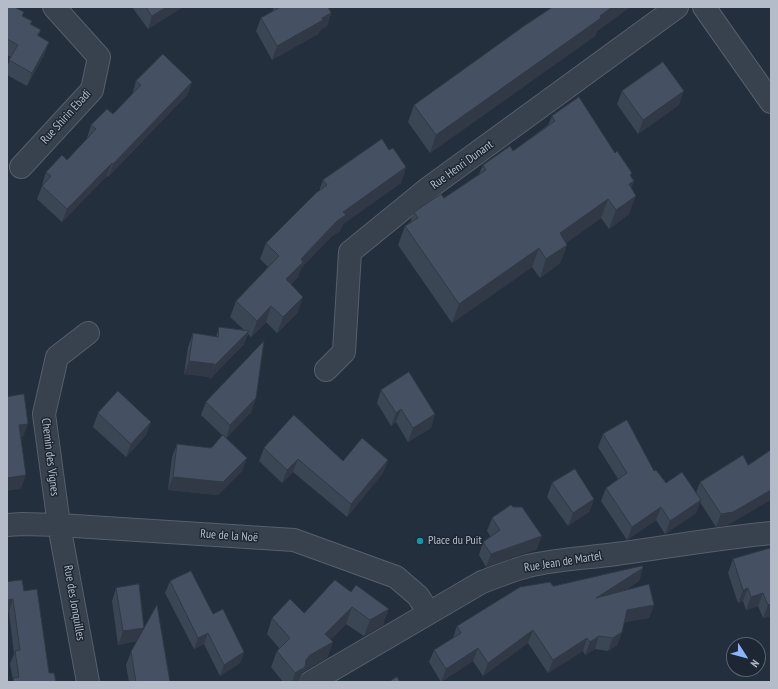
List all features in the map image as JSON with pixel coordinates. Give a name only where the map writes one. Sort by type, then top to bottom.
[{"type":"street","name":"Rue Shirin Ebadi","points":[[21,166],[92,90],[99,57],[54,7]]},
{"type":"street","name":"Rue Henri Dunant","points":[[326,370],[344,352],[350,252],[426,190],[677,7]]},
{"type":"street","points":[[704,7],[771,102]]},
{"type":"street","name":"Chemin des Vignes","points":[[59,525],[44,414],[57,357],[88,333]]},
{"type":"street","name":"Rue de la Noë","points":[[7,525],[59,525],[294,540],[396,577],[418,596],[429,613]]},
{"type":"street","name":"Rue des Jonquilles","points":[[59,525],[88,682]]},
{"type":"street","name":"Rue Jean de Martel","points":[[311,682],[482,582],[530,566],[715,538],[771,533]]},
{"type":"building","points":[[7,7],[14,7],[24,12],[22,16],[32,21],[30,24],[41,30],[37,35],[49,42],[32,73],[9,60],[18,45],[7,39]]},
{"type":"building","points":[[146,7],[167,7],[152,16]]},
{"type":"building","points":[[281,7],[328,7],[331,13],[322,18],[323,20],[277,46],[261,18]]},
{"type":"building","points":[[553,7],[612,7],[600,16],[601,18],[436,135],[414,105]]},
{"type":"building","points":[[163,54],[192,82],[113,164],[112,163],[67,209],[42,186],[51,176],[46,172],[62,155],[67,160],[96,129],[91,125],[107,109],[113,114],[141,85],[136,81]]},
{"type":"building","points":[[663,62],[684,91],[643,120],[622,91]]},
{"type":"building","points":[[579,97],[615,153],[617,151],[632,173],[630,175],[634,181],[629,184],[636,196],[616,210],[608,199],[560,233],[567,245],[546,259],[539,248],[459,304],[405,226],[418,218],[414,212],[441,194],[444,198],[486,170],[483,165],[510,146],[513,151],[555,121],[552,116]]},
{"type":"building","points":[[382,139],[389,150],[393,148],[406,167],[343,212],[346,215],[337,221],[301,259],[303,262],[286,279],[303,297],[283,317],[271,306],[257,321],[236,301],[279,256],[266,243],[316,193],[327,185],[323,180]]},
{"type":"building","points":[[219,327],[249,331],[214,366],[214,364],[189,361],[193,333],[218,337]]},
{"type":"building","points":[[264,341],[256,398],[230,425],[206,402]]},
{"type":"building","points":[[409,372],[435,414],[413,428],[401,409],[396,413],[381,390]]},
{"type":"building","points":[[118,391],[151,422],[131,444],[98,413]]},
{"type":"building","points":[[24,394],[28,424],[19,425],[26,475],[7,478],[7,397]]},
{"type":"building","points":[[294,415],[343,461],[362,438],[388,460],[351,504],[298,459],[287,470],[264,448]]},
{"type":"building","points":[[627,420],[654,471],[656,470],[666,483],[682,472],[701,500],[670,521],[661,507],[632,527],[606,488],[627,473],[603,434]]},
{"type":"building","points":[[223,435],[247,458],[223,482],[173,477],[177,444],[211,448]]},
{"type":"building","points":[[771,450],[771,490],[733,512],[721,514],[700,482],[743,455],[748,465]]},
{"type":"building","points":[[575,469],[594,499],[573,513],[552,483]]},
{"type":"building","points":[[511,505],[513,507],[522,507],[542,536],[491,554],[483,542],[500,530],[492,518]]},
{"type":"building","points":[[771,548],[771,604],[768,605],[763,593],[751,597],[748,588],[743,590],[733,559]]},
{"type":"building","points":[[642,566],[643,568],[596,598],[649,584],[654,605],[627,610],[622,632],[613,638],[599,636],[590,642],[587,638],[553,660],[533,630],[488,663],[478,648],[446,669],[434,650],[461,633],[457,626],[520,587],[550,582],[553,586]]},
{"type":"building","points":[[191,571],[213,614],[223,609],[244,652],[224,665],[208,633],[198,638],[170,581]]},
{"type":"building","points":[[22,580],[24,591],[37,589],[49,673],[54,673],[56,682],[14,682],[13,678],[19,677],[15,651],[20,650],[13,599],[7,600],[7,582]]},
{"type":"building","points":[[335,580],[351,592],[356,585],[389,609],[370,620],[352,607],[325,634],[333,642],[310,655],[306,660],[305,667],[295,673],[277,651],[290,638],[272,618],[290,599],[304,613]]},
{"type":"building","points":[[139,584],[144,628],[123,631],[116,588]]},
{"type":"building","points":[[157,605],[170,682],[136,682],[131,652]]},
{"type":"building","points":[[397,677],[400,682],[389,682]]},
{"type":"place","name":"Place du Puit","points":[[420,541]]}]
